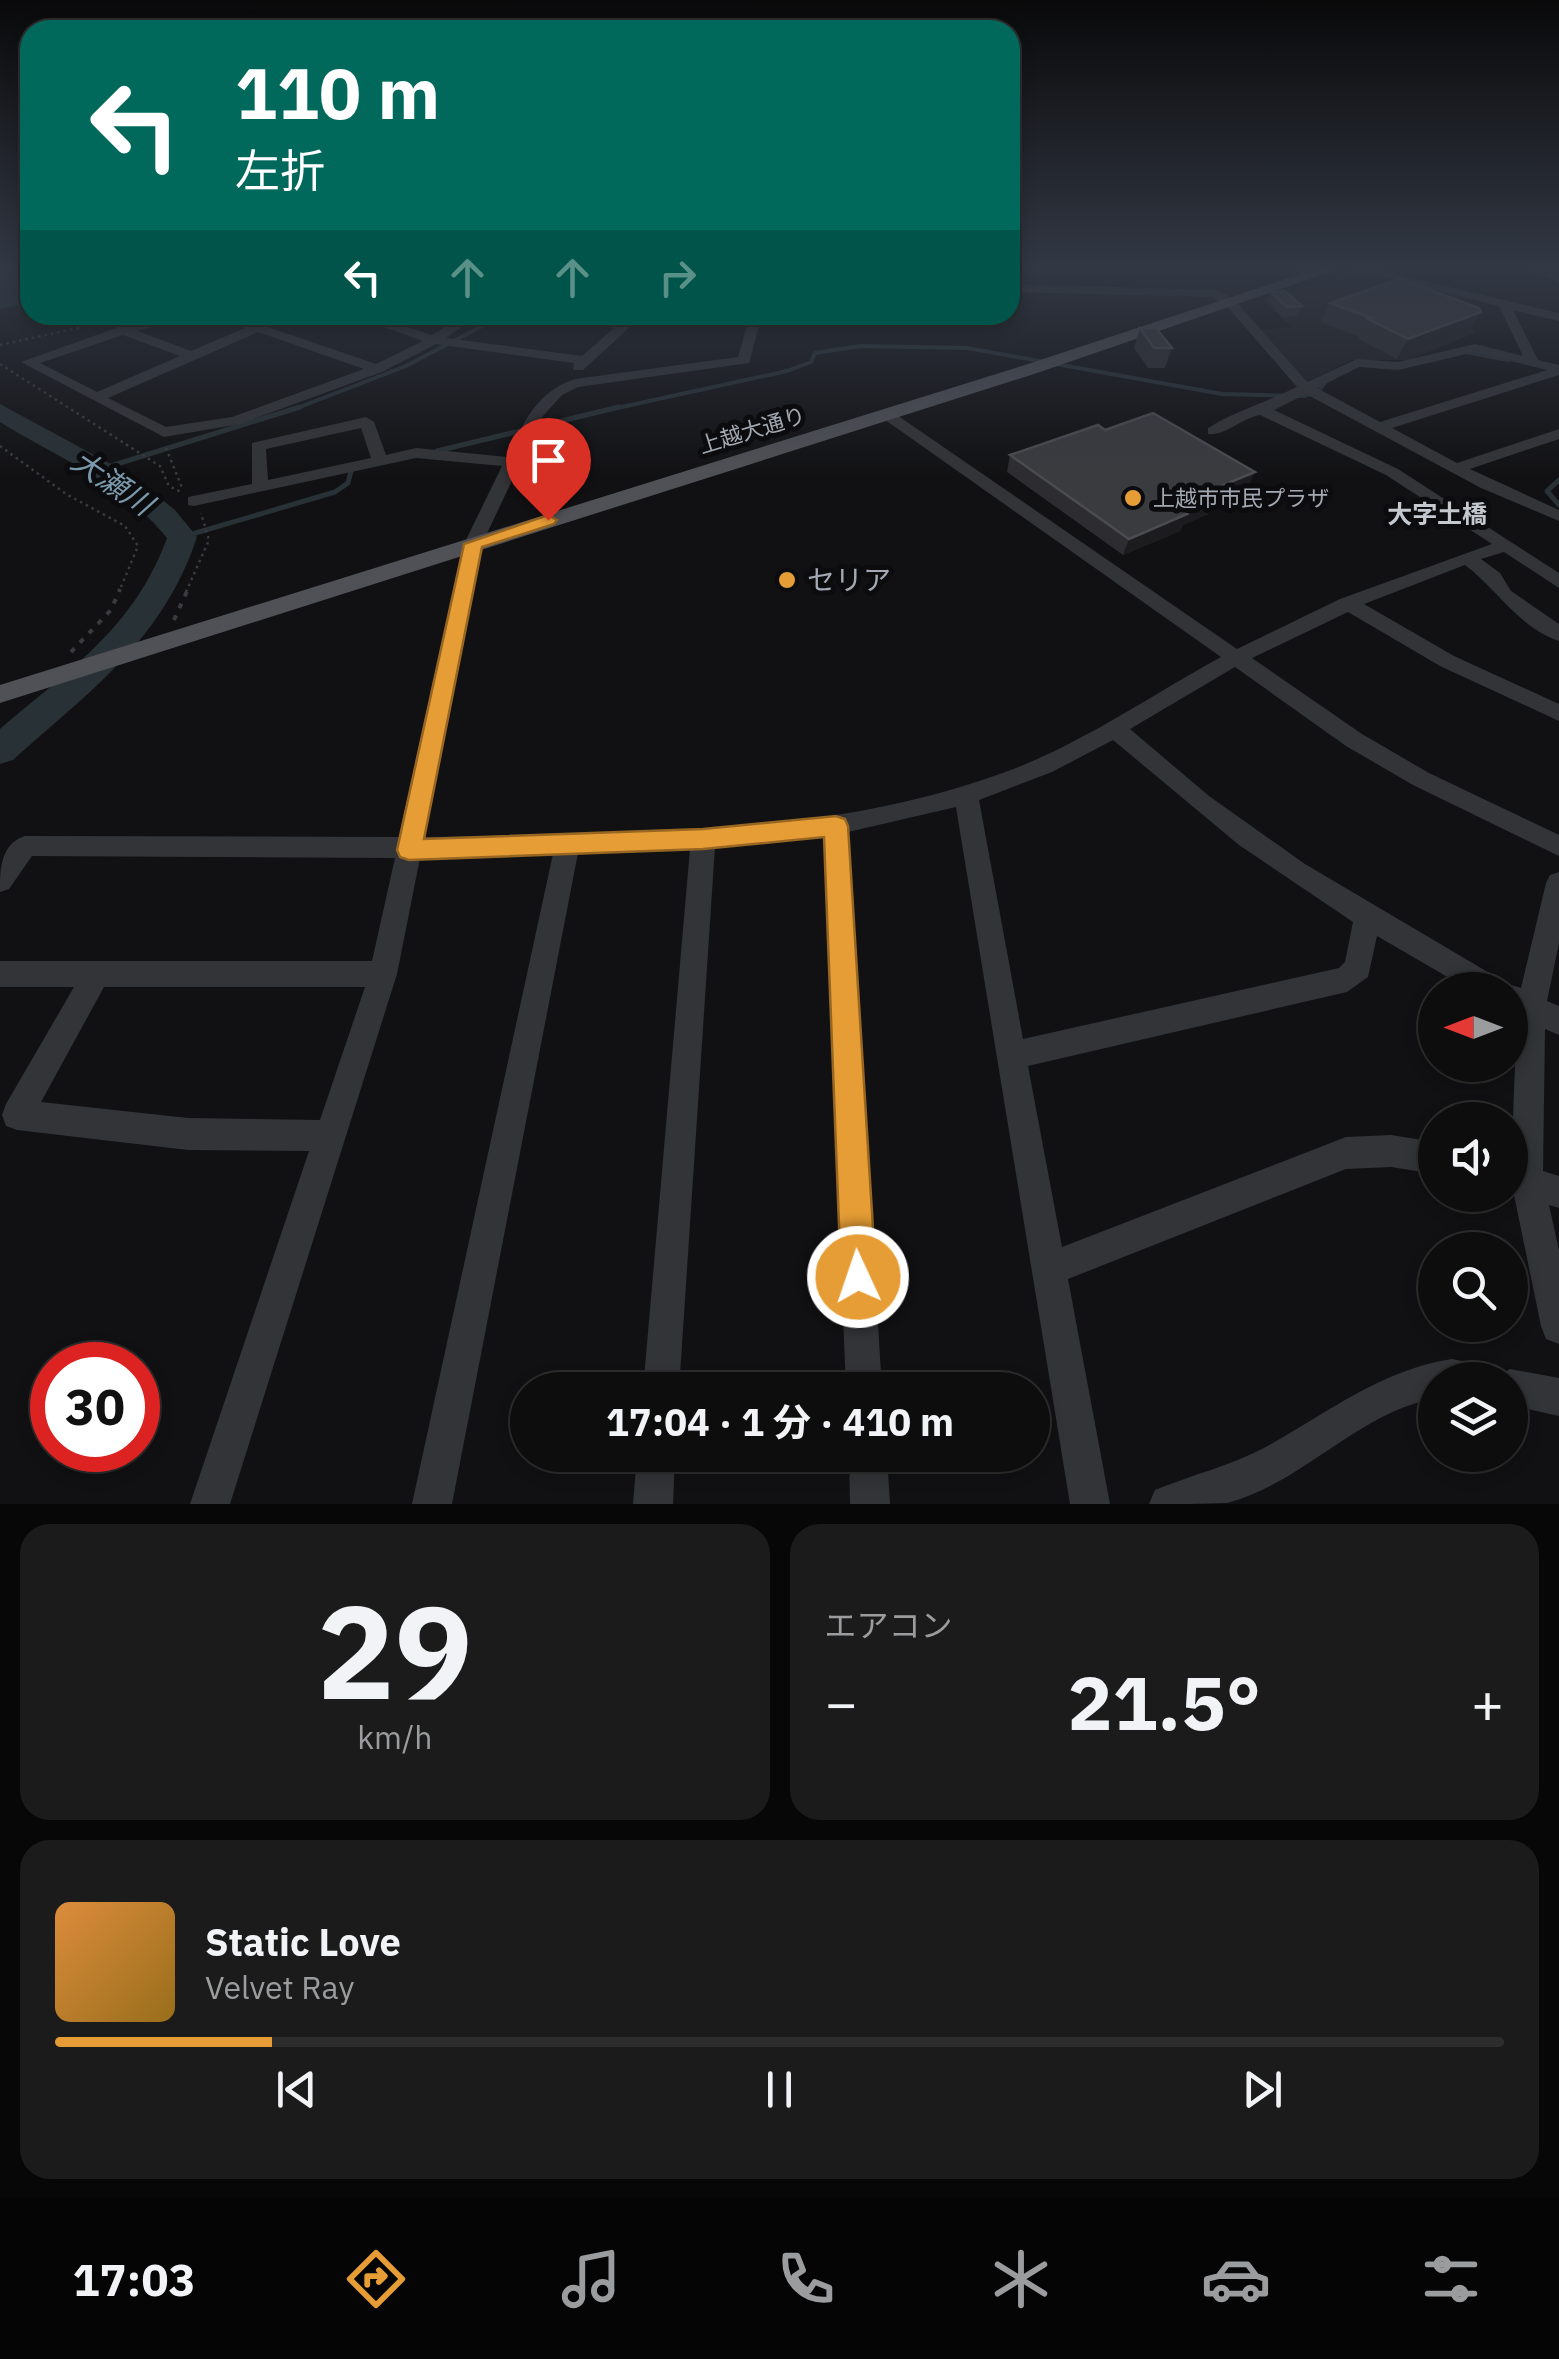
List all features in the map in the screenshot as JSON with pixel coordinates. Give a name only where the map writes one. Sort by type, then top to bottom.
[{"type":"main road","name":"上越大通り","points":[[0,694],[1125,336]]},
{"type":"street","points":[[105,336],[28,362],[164,432],[235,420],[377,369],[440,336]]},
{"type":"street","points":[[140,336],[192,356]]},
{"type":"street","points":[[98,397],[237,336]]},
{"type":"street","points":[[284,336],[377,369]]},
{"type":"street","points":[[422,336],[587,360]]},
{"type":"street","points":[[575,383],[572,375],[614,336]]},
{"type":"street","points":[[210,1504],[383,974],[473,544],[535,415],[557,392],[575,383],[744,360],[750,336]]},
{"type":"street","points":[[1260,336],[1305,388],[1455,469],[1559,516]]},
{"type":"street","points":[[1520,336],[1533,363]]},
{"type":"street","points":[[1213,431],[1243,413],[1262,410],[1356,363],[1398,366],[1475,348],[1559,370]]},
{"type":"street","points":[[1380,427],[1559,370]]},
{"type":"street","points":[[1262,410],[1392,472],[1559,582]]},
{"type":"street","points":[[886,414],[1354,740],[1421,779],[1559,846]]},
{"type":"street","points":[[260,487],[258,446],[366,422],[380,460]]},
{"type":"street","points":[[1455,469],[1559,434]]},
{"type":"street","points":[[190,498],[416,453],[511,462]]},
{"type":"street","points":[[0,882],[25,846],[409,850],[703,839],[836,826],[966,794],[1020,776],[1236,658],[1347,603],[1506,545]]},
{"type":"street","points":[[1466,557],[1493,577],[1504,595],[1559,634]]},
{"type":"street","points":[[1347,603],[1447,661],[1559,713]]},
{"type":"street","points":[[1113,727],[1158,770],[1214,813],[1367,915],[1466,972]]},
{"type":"street","points":[[966,794],[1090,1504]]},
{"type":"street","points":[[836,826],[863,1372]]},
{"type":"street","points":[[662,1372],[703,839]]},
{"type":"street","points":[[432,1504],[568,844]]},
{"type":"street","points":[[1528,978],[1559,883]]},
{"type":"street","points":[[1011,1056],[1347,979],[1358,968],[1367,915]]},
{"type":"street","points":[[97,973],[17,1115],[188,1134],[331,1136]]},
{"type":"street","points":[[0,974],[383,974]]},
{"type":"street","points":[[1528,1006],[1559,1021]]},
{"type":"street","points":[[1050,1269],[1346,1153],[1390,1151],[1418,1155]]},
{"type":"street","points":[[1528,1183],[1559,1192]]},
{"type":"street","points":[[1527,1212],[1559,1326]]},
{"type":"street","points":[[1170,1504],[1276,1463],[1343,1420],[1418,1386]]},
{"type":"street","points":[[1528,1391],[1559,1397]]},
{"type":"street","points":[[652,1504],[655,1472]]},
{"type":"street","points":[[869,1472],[870,1504]]},
{"type":"path","points":[[0,345],[41,336]]},
{"type":"path","points":[[0,364],[160,466],[169,486],[190,498]]},
{"type":"path","points":[[164,432],[167,454],[210,540],[171,640]]},
{"type":"path","points":[[0,446],[66,494],[125,526],[138,546],[110,610],[42,682]]},
{"type":"shaded area","points":[[1265,336],[1467,336],[1409,360],[1352,360],[1306,382]]},
{"type":"building","points":[[1146,336],[1163,336],[1172,348],[1154,348]]},
{"type":"building","name":"上越市市民プラザ","points":[[1153,413],[1255,472],[1206,492],[1216,497],[1129,539],[1010,455],[1098,425],[1105,430]]},
{"type":"waterway","points":[[299,407],[406,366],[463,336]]},
{"type":"waterway","points":[[608,410],[787,371],[811,362],[815,353],[861,346],[967,348],[1222,394],[1304,396],[1318,392],[1326,381]]},
{"type":"waterway","points":[[1466,352],[1508,360]]},
{"type":"waterway","points":[[101,469],[299,407]]},
{"type":"waterway","points":[[292,410],[299,407]]},
{"type":"waterway","points":[[437,451],[619,407]]},
{"type":"waterway","name":"大瀬川","points":[[0,411],[122,481],[165,516],[182,537],[170,572],[132,631],[0,750]]},
{"type":"waterway","points":[[182,537],[335,492],[348,483],[351,471]]},
{"type":"waterway","points":[[1559,480],[1547,491],[1559,505]]},
{"type":"place","name":"上越市市民プラザ","points":[[1133,498]]},
{"type":"place","name":"セリア","points":[[787,580]]},
{"type":"district","name":"大字土橋","points":[[1437,514]]},
{"type":"route","points":[[548,520],[473,544],[409,850],[703,839],[836,826],[858,1277]]}]
